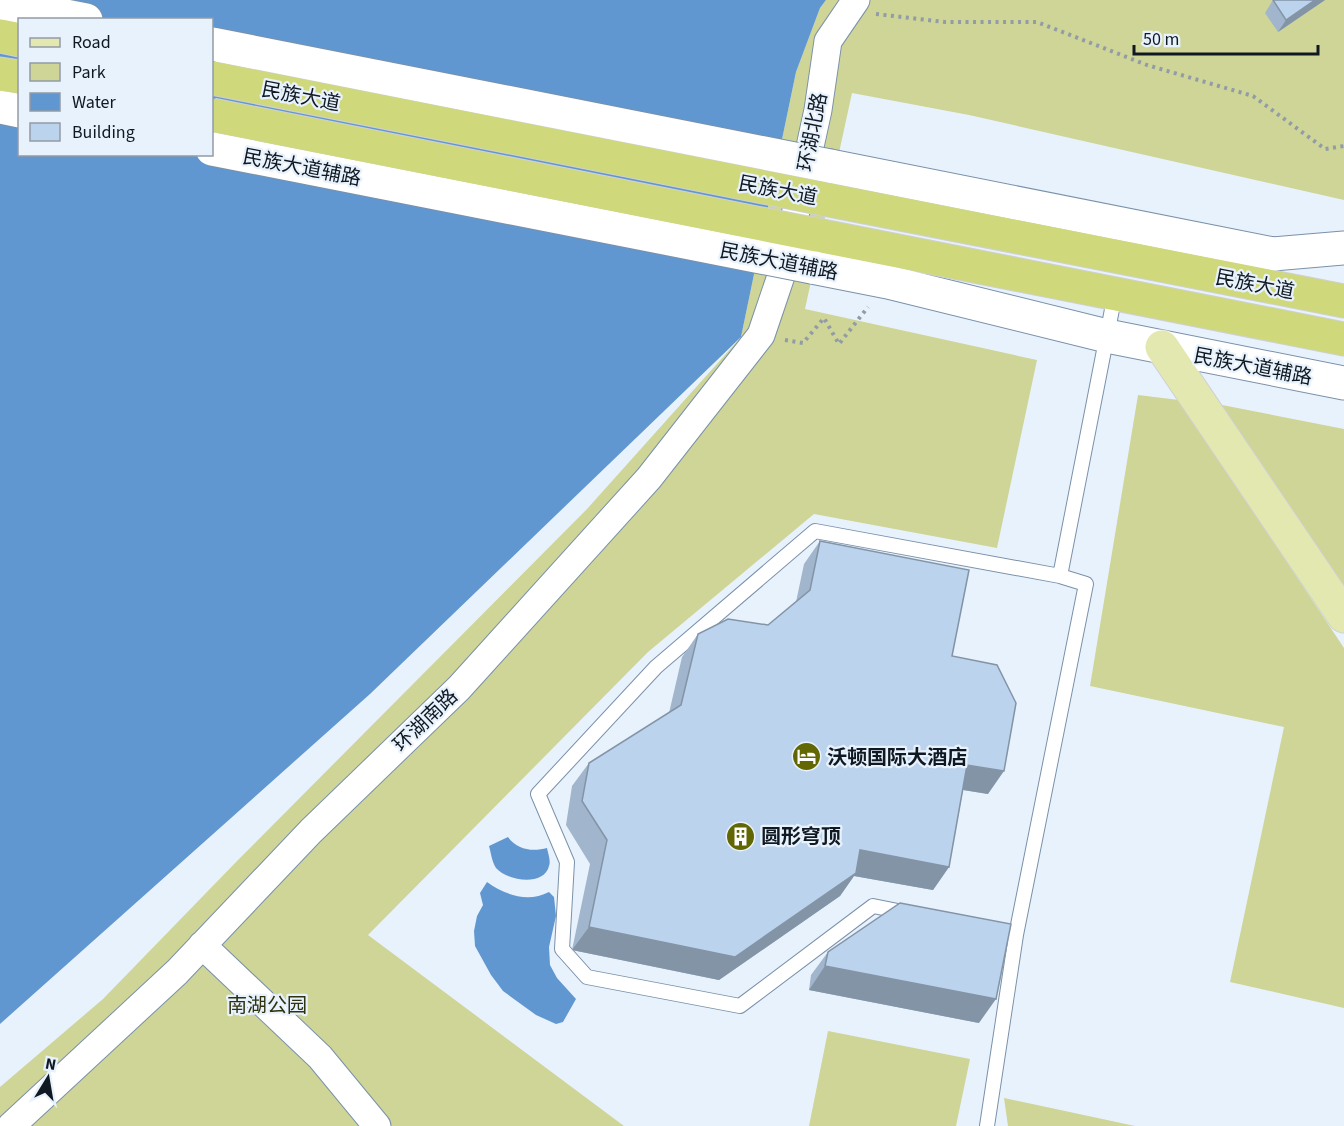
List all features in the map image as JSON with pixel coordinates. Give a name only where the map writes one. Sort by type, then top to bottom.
[{"type":"highway","points":[[0,36],[18,40]]},
{"type":"highway","points":[[0,74],[18,78]]},
{"type":"highway","name":"民族大道","points":[[213,78],[1344,301]]},
{"type":"highway","name":"民族大道","points":[[213,115],[1344,339]]},
{"type":"main road","points":[[1162,347],[1344,616]]},
{"type":"street","points":[[0,3],[76,18]]},
{"type":"street","name":"环湖北路","points":[[797,269],[828,41],[852,5]]},
{"type":"street","points":[[213,44],[1273,254],[1344,248]]},
{"type":"street","points":[[0,107],[18,111]]},
{"type":"street","name":"民族大道辅路","points":[[213,149],[797,269],[888,282],[1107,336],[1344,383]]},
{"type":"street","name":"环湖南路","points":[[11,1126],[177,972],[311,831],[459,688],[649,478],[761,335],[797,269]]},
{"type":"street","points":[[202,945],[320,1057],[377,1126]]},
{"type":"lane","points":[[1060,576],[1115,294]]},
{"type":"lane","points":[[917,915],[873,906],[740,1006],[587,977],[562,949],[567,862],[538,794],[657,667],[815,531],[1060,576],[1086,584],[1016,935],[987,1126]]},
{"type":"lane","points":[[983,928],[1016,935]]},
{"type":"path","points":[[852,5],[945,22],[1037,22],[1147,65],[1253,96],[1325,149],[1344,146]]},
{"type":"path","points":[[761,335],[803,343],[824,318],[839,344],[888,282]]},
{"type":"green space","name":"南湖公园","points":[[826,0],[1344,0],[1344,200],[969,115],[852,93],[805,309],[1037,360],[997,548],[814,514],[648,652],[368,935],[624,1126],[0,1126],[0,1087],[103,999],[587,509],[741,337],[796,72],[820,8]]},
{"type":"green space","points":[[1138,395],[1179,400],[1344,648],[1344,1008],[1230,982],[1284,727],[1090,686]]},
{"type":"green space","points":[[1217,404],[1344,429],[1344,588]]},
{"type":"green space","points":[[828,1031],[970,1059],[956,1126],[809,1126]]},
{"type":"green space","points":[[1004,1098],[1135,1126],[1008,1126]]},
{"type":"water","points":[[0,0],[826,0],[820,8],[796,72],[741,337],[370,694],[0,1024]]},
{"type":"water","points":[[508,837],[516,845],[526,849],[547,848],[550,862],[546,873],[540,877],[525,880],[501,873],[496,868],[489,846]]},
{"type":"water","points":[[487,882],[501,891],[517,896],[533,897],[549,892],[554,897],[556,916],[549,947],[550,965],[557,978],[576,999],[563,1022],[556,1024],[536,1015],[503,991],[475,946],[474,931],[477,916],[483,905],[480,893]]},
{"type":"building","points":[[1273,0],[1315,0],[1286,20]]},
{"type":"building","name":"沃顿国际大酒店","points":[[820,541],[969,570],[952,656],[997,665],[1016,703],[1004,771],[967,765],[949,867],[860,850],[856,873],[735,957],[589,927],[607,840],[582,801],[589,763],[681,705],[698,634],[728,619],[768,625],[810,590]]},
{"type":"building","points":[[900,903],[1011,924],[996,999],[825,966],[828,952]]},
{"type":"place","name":"沃顿国际大酒店","points":[[806,757]]},
{"type":"place","name":"圆形穹顶","points":[[740,836]]}]
